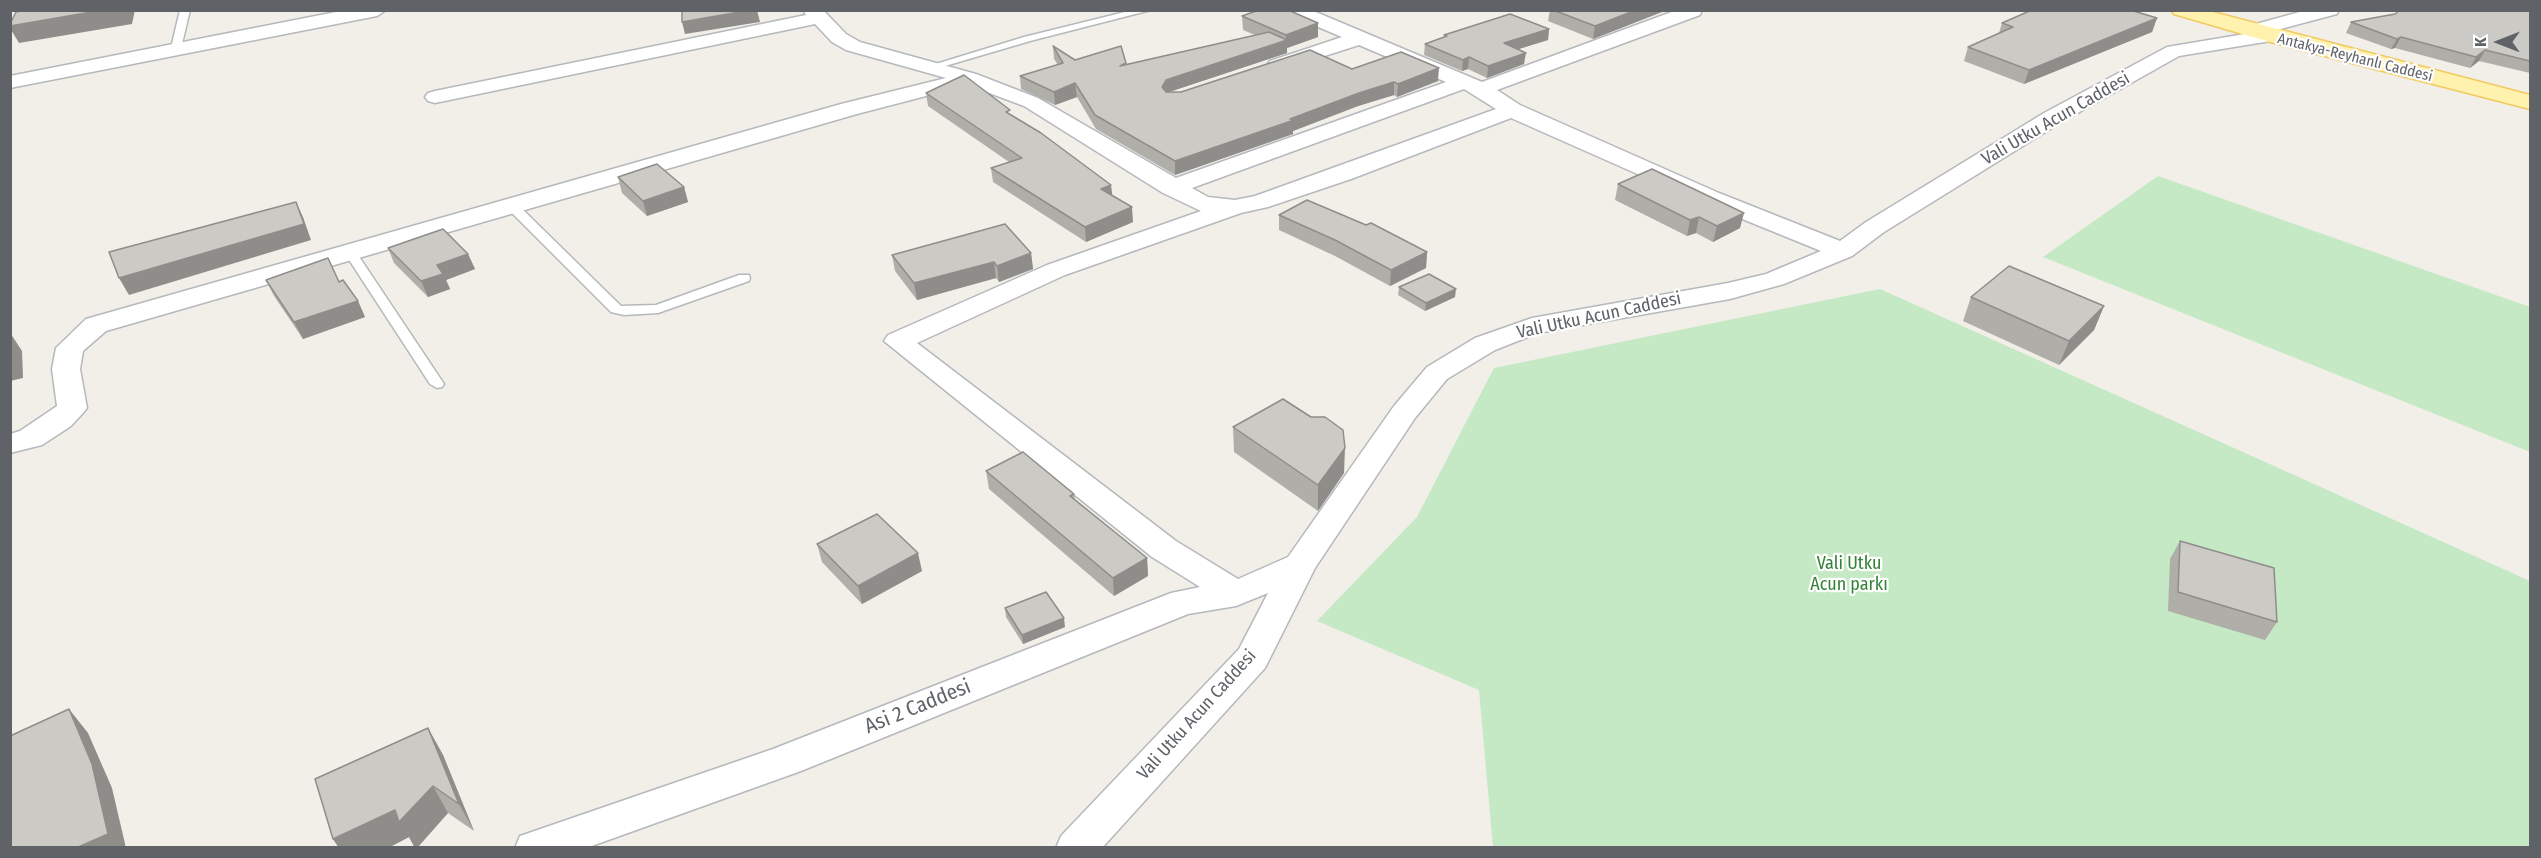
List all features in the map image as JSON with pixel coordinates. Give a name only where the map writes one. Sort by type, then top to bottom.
[{"type":"main road","name":"Antakya-Reyhanlı Caddesi","points":[[2181,10],[2261,34],[2530,102]]},
{"type":"street","points":[[10,82],[377,10]]},
{"type":"street","points":[[1294,10],[1357,39],[1472,85],[1512,110],[1711,198],[1844,251]]},
{"type":"street","points":[[1171,188],[1693,11],[1691,10]]},
{"type":"street","name":"Vali Utku Acun Caddesi","points":[[1076,848],[1252,658],[1300,565],[1404,412],[1437,373],[1485,344],[1532,326],[1730,291],[1775,279],[1844,251],[1875,227],[2052,118],[2174,51],[2261,34],[2330,10]]},
{"type":"street","points":[[435,97],[815,14],[839,38],[853,45],[969,78],[1031,102],[1171,188],[1202,204],[1235,207]]},
{"type":"street","points":[[1259,71],[1357,39]]},
{"type":"street","points":[[10,444],[31,438],[60,420],[72,408],[66,369],[70,348],[96,325],[969,78]]},
{"type":"street","points":[[1236,594],[1164,549],[898,341],[1056,270],[1235,207],[1260,202],[1343,174],[1512,110]]},
{"type":"street","name":"Asi 2 Caddesi","points":[[535,848],[787,760],[1183,602],[1236,594],[1300,565]]},
{"type":"lane","points":[[176,48],[185,10]]},
{"type":"lane","points":[[931,67],[1028,39],[1147,10]]},
{"type":"lane","points":[[511,206],[616,309],[624,311],[658,309],[744,278]]},
{"type":"lane","points":[[350,252],[437,384]]},
{"type":"green space","points":[[2158,176],[2530,307],[2530,452],[2043,257]]},
{"type":"green space","name":"Vali Utku Acun parkı","points":[[1880,289],[2530,581],[2530,847],[1493,847],[1479,690],[1317,621],[1417,517],[1494,368]]},
{"type":"building","points":[[24,10],[103,10],[10,26],[16,12]]},
{"type":"building","points":[[682,10],[751,10],[682,22]]},
{"type":"building","points":[[1259,10],[1288,10],[1318,23],[1286,35],[1242,16]]},
{"type":"building","points":[[1553,10],[1636,10],[1595,26]]},
{"type":"building","points":[[2032,10],[2130,10],[2157,18],[2029,70],[1968,47],[2013,27],[2002,23]]},
{"type":"building","points":[[2400,10],[2530,10],[2530,61],[2485,50],[2476,57],[2401,37],[2397,39],[2351,22],[2395,14]]},
{"type":"building","points":[[1510,14],[1549,29],[1504,43],[1526,53],[1488,66],[1469,57],[1463,60],[1425,44],[1447,36],[1444,35]]},
{"type":"building","points":[[1269,32],[1287,40],[1166,80],[1162,87],[1166,92],[1181,92],[1310,50],[1352,69],[1401,52],[1439,68],[1398,84],[1394,82],[1359,93],[1290,119],[1294,120],[1175,161],[1095,115],[1075,83],[1054,92],[1020,76],[1063,63],[1053,46],[1075,60],[1121,46],[1126,63],[1120,66]]},
{"type":"building","points":[[964,75],[1010,110],[1006,112],[1041,133],[1111,185],[1101,189],[1132,207],[1085,227],[991,168],[1022,158],[926,93]]},
{"type":"building","points":[[657,164],[684,187],[643,201],[618,177]]},
{"type":"building","points":[[1652,169],[1744,213],[1717,226],[1699,217],[1690,220],[1618,184]]},
{"type":"building","points":[[1307,200],[1366,225],[1371,223],[1427,252],[1391,270],[1335,240],[1279,215]]},
{"type":"building","points":[[296,202],[304,224],[119,278],[109,252]]},
{"type":"building","points":[[1005,224],[1031,253],[997,266],[994,262],[914,283],[892,255]]},
{"type":"building","points":[[443,229],[468,254],[437,265],[443,274],[421,281],[388,248]]},
{"type":"building","points":[[328,258],[339,282],[343,280],[358,301],[294,322],[266,280]]},
{"type":"building","points":[[2009,266],[2104,306],[2069,341],[1971,297]]},
{"type":"building","points":[[1429,274],[1456,289],[1426,303],[1399,287]]},
{"type":"building","points":[[10,335],[12,361],[10,361]]},
{"type":"building","points":[[1283,399],[1311,417],[1325,417],[1343,430],[1345,448],[1318,485],[1233,427]]},
{"type":"building","points":[[1023,452],[1074,494],[1070,496],[1147,558],[1113,578],[986,471]]},
{"type":"building","points":[[877,514],[918,553],[858,586],[817,544]]},
{"type":"building","points":[[2180,541],[2274,568],[2277,622],[2178,592]]},
{"type":"building","points":[[1046,592],[1064,618],[1022,635],[1005,608]]},
{"type":"building","points":[[69,709],[92,764],[108,834],[76,848],[10,848],[10,736]]},
{"type":"building","points":[[428,728],[459,804],[433,786],[399,822],[395,810],[333,839],[315,779]]}]
